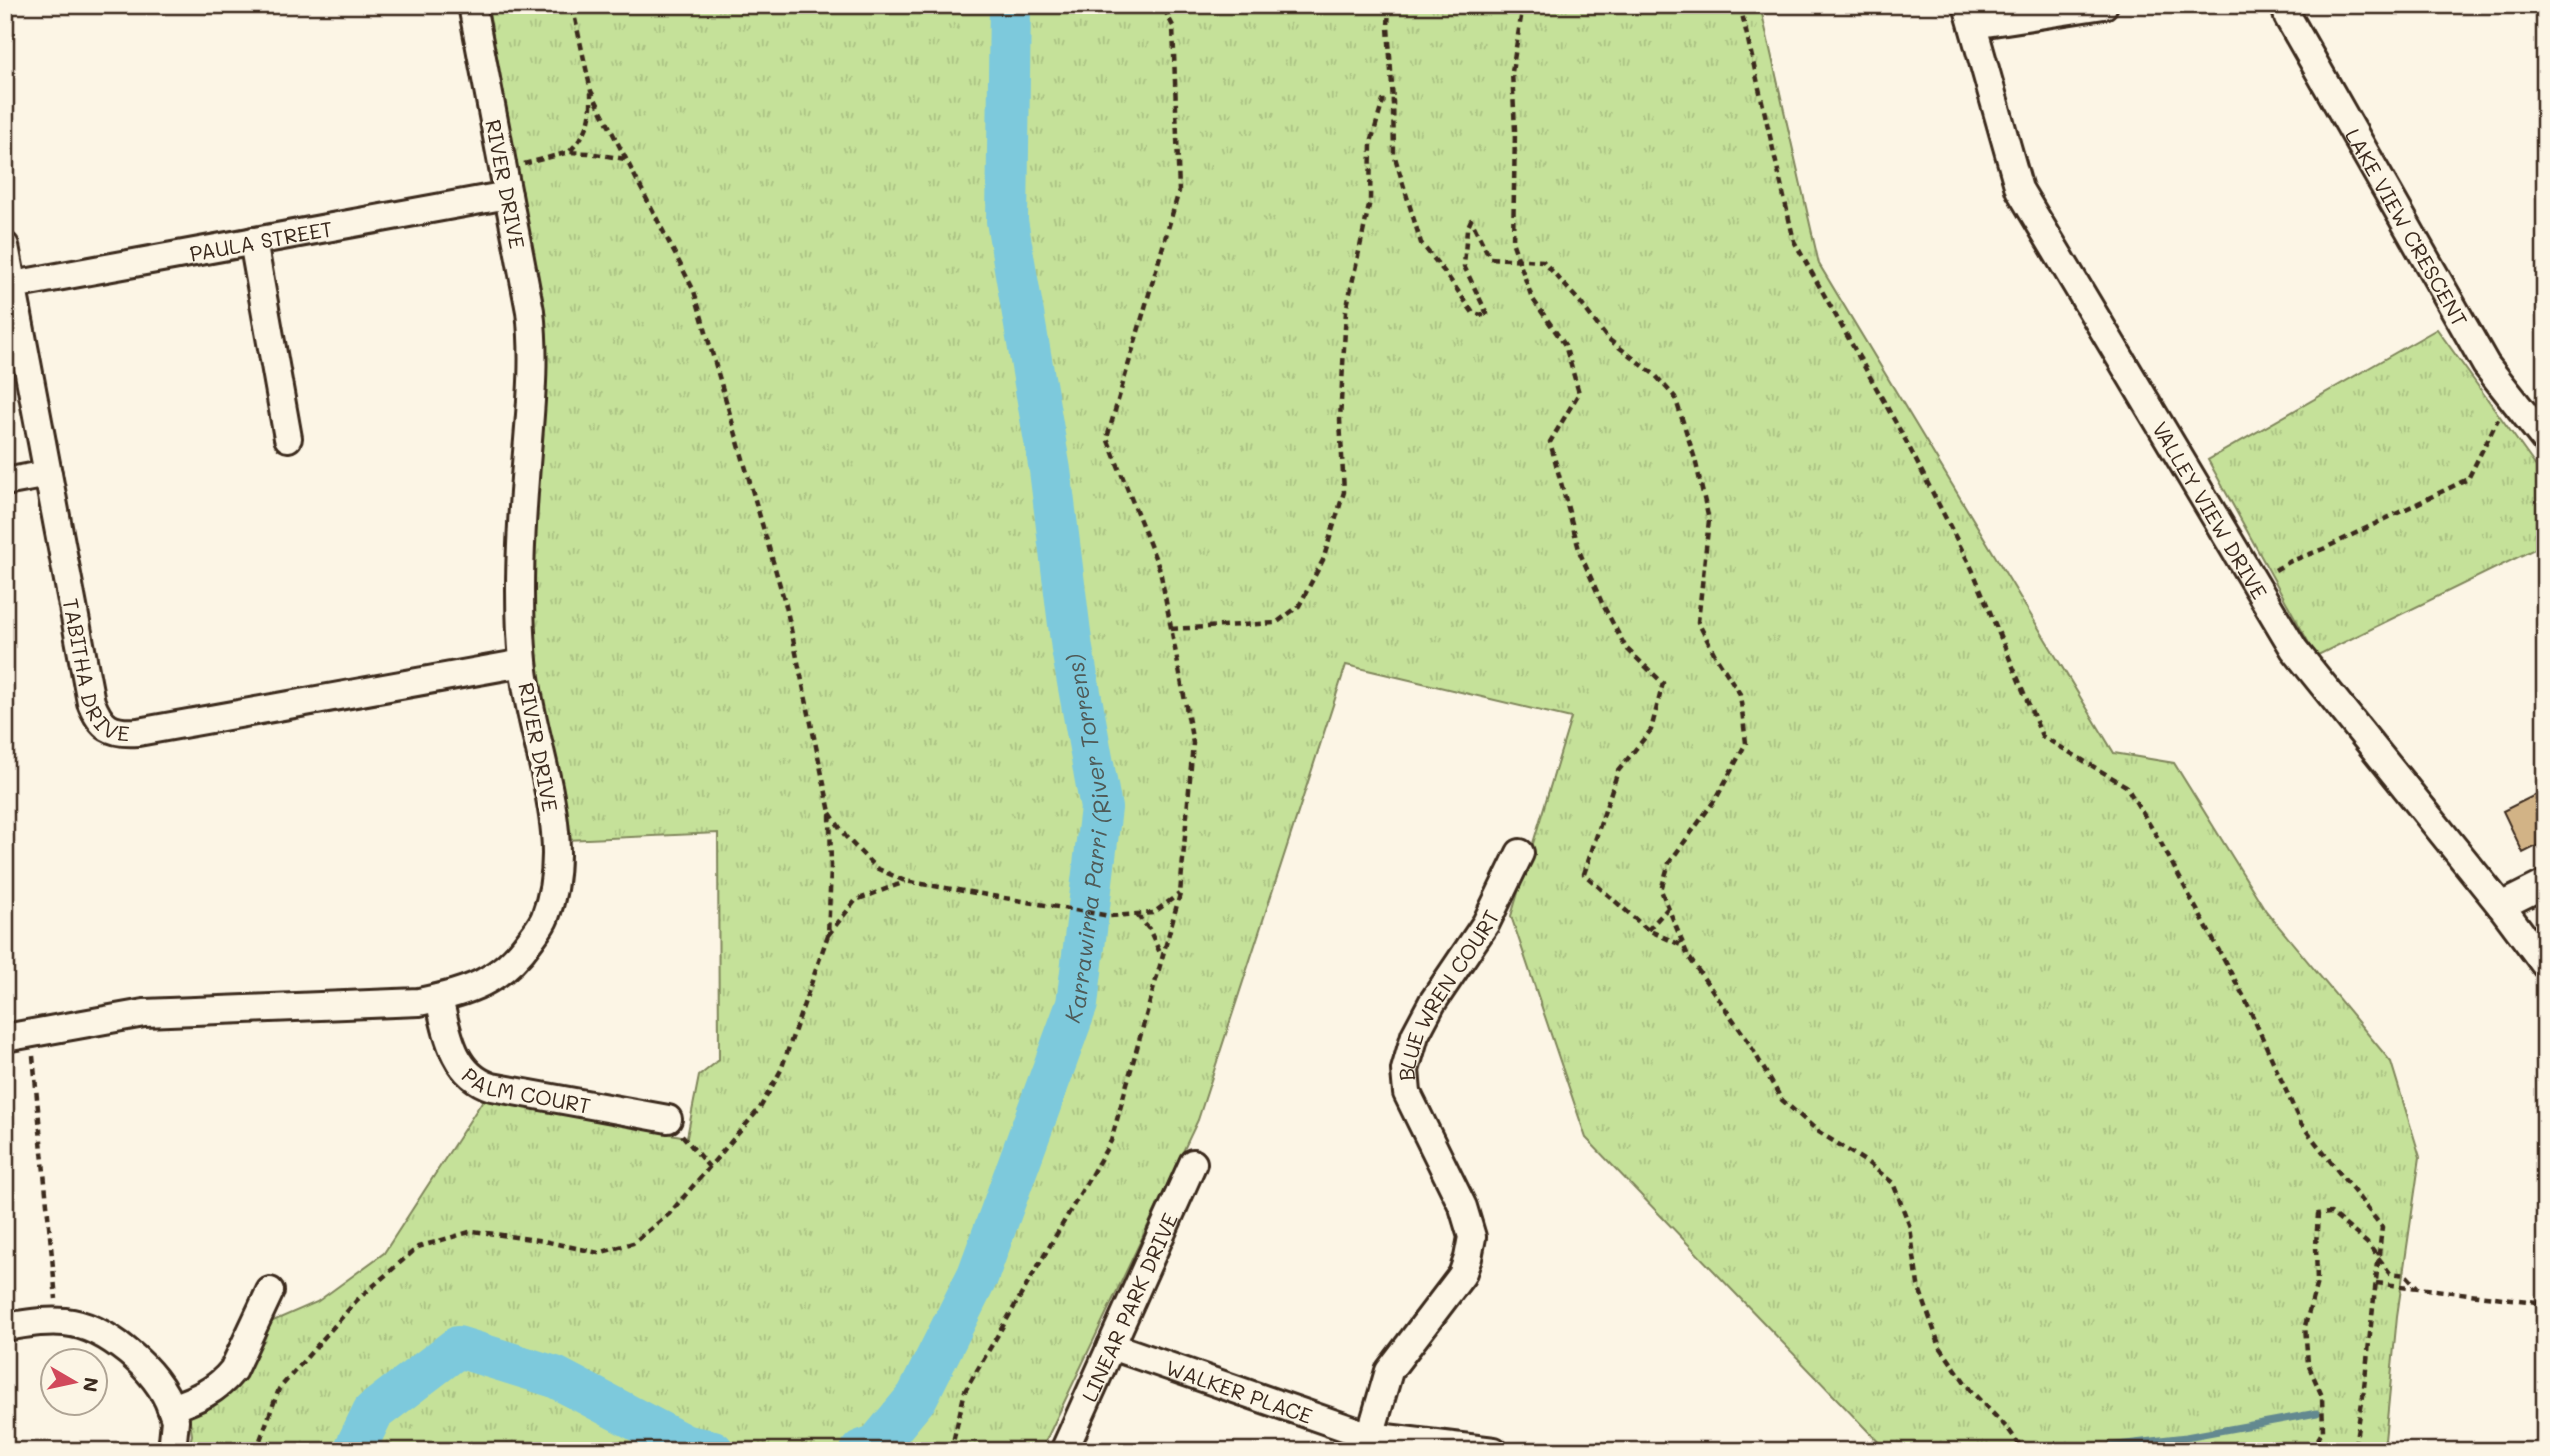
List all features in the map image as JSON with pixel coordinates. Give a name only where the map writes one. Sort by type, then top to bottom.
[{"type":"street","name":"RIVER DRIVE","points":[[5,1038],[144,1013],[419,1002],[439,998],[480,985],[502,972],[519,957],[545,919],[557,864],[555,831],[523,663],[520,591],[534,350],[530,311],[472,5]]},
{"type":"street","points":[[1970,15],[2104,5]]},
{"type":"street","name":"LAKE VIEW CRESCENT","points":[[2285,5],[2288,17],[2486,365],[2545,440]]},
{"type":"street","name":"VALLEY VIEW DRIVE","points":[[1970,15],[2019,189],[2288,638],[2501,905],[2545,965]]},
{"type":"street","name":"PAULA STREET","points":[[13,285],[253,241],[506,182]]},
{"type":"street","points":[[253,241],[288,438]]},
{"type":"street","name":"TABITHA DRIVE","points":[[5,246],[91,702],[97,719],[108,728],[122,733],[138,732],[523,663]]},
{"type":"street","points":[[5,482],[48,474]]},
{"type":"street","name":"BLUE WREN COURT","points":[[1370,1436],[1389,1371],[1462,1275],[1472,1237],[1464,1207],[1407,1093],[1405,1070],[1415,1035],[1432,1003],[1486,923],[1520,853]]},
{"type":"street","points":[[2501,905],[2545,884]]},
{"type":"street","name":"PALM COURT","points":[[439,998],[448,1040],[467,1074],[478,1083],[668,1119]]},
{"type":"street","name":"LINEAR PARK DRIVE","points":[[1064,1451],[1193,1163]]},
{"type":"street","points":[[171,1408],[197,1399],[225,1380],[233,1370],[270,1291]]},
{"type":"street","points":[[5,1327],[41,1321],[68,1322],[104,1335],[135,1357],[166,1392],[175,1420],[172,1451]]},
{"type":"street","name":"WALKER PLACE","points":[[1111,1346],[1370,1436],[1494,1451]]},
{"type":"path","points":[[506,182],[569,152],[582,139],[592,116],[591,91],[572,5]]},
{"type":"path","points":[[951,1451],[965,1391],[1111,1141],[1180,894],[1193,743],[1160,570],[1107,438],[1179,191],[1173,26],[1162,5]]},
{"type":"path","points":[[1389,5],[1394,154],[1421,243],[1473,313],[1488,316],[1464,266],[1467,229],[1471,220],[1490,258],[1543,261],[1580,302],[1607,338],[1655,374],[1675,397],[1695,459],[1709,520],[1699,622],[1715,655],[1740,694],[1746,743],[1717,797],[1669,863],[1661,890],[1688,956],[1746,1038],[1782,1100],[1819,1132],[1868,1163],[1893,1183],[1910,1227],[1918,1285],[1940,1347],[1971,1391],[2009,1430],[2024,1451]]},
{"type":"path","points":[[1523,5],[1512,72],[1515,130],[1513,244],[1532,298],[1565,345],[1579,393],[1550,442],[1580,553],[1602,603],[1626,648],[1663,683],[1651,730],[1618,771],[1584,874],[1648,930],[1684,946]]},
{"type":"path","points":[[1740,5],[1794,241],[1906,441],[1972,569],[2042,736],[2126,786],[2161,843],[2245,999],[2301,1124],[2382,1227],[2354,1451]]},
{"type":"path","points":[[256,1451],[279,1389],[357,1300],[418,1247],[473,1231],[544,1241],[598,1253],[633,1243],[669,1214],[760,1108],[781,1070],[828,935],[830,812],[786,606],[694,291],[591,91]]},
{"type":"path","points":[[1171,629],[1276,623],[1298,606],[1323,559],[1344,492],[1340,420],[1346,311],[1370,201],[1371,142],[1383,101],[1393,101]]},
{"type":"path","points":[[569,152],[626,159]]},
{"type":"path","points":[[2267,575],[2291,561],[2323,550],[2468,479],[2498,418]]},
{"type":"path","points":[[830,812],[846,837],[876,868],[905,881],[1110,916],[1153,913],[1180,894]]},
{"type":"path","points":[[828,935],[856,901],[905,881]]},
{"type":"path","points":[[1648,930],[1668,908]]},
{"type":"path","points":[[1136,914],[1149,929],[1162,957]]},
{"type":"path","points":[[32,1049],[56,1302]]},
{"type":"path","points":[[668,1119],[709,1167]]},
{"type":"path","points":[[2311,1451],[2323,1431],[2322,1396],[2308,1364],[2305,1326],[2317,1282],[2318,1214],[2331,1213],[2367,1243],[2390,1273],[2406,1275],[2418,1288]]},
{"type":"path","points":[[2376,1283],[2545,1303]]},
{"type":"green space","points":[[481,5],[1760,5],[1819,264],[2114,753],[2174,763],[2266,911],[2391,1062],[2420,1157],[2397,1316],[2384,1451],[1887,1451],[1586,1138],[1511,916],[1571,718],[1346,665],[1198,1120],[1041,1451],[188,1451],[192,1435],[189,1415],[222,1398],[252,1363],[266,1324],[317,1302],[384,1253],[483,1100],[687,1137],[699,1076],[719,1060],[718,833],[566,840],[536,662],[533,583],[546,351]]},
{"type":"green space","points":[[2437,329],[2545,479],[2545,544],[2316,656],[2208,460]]},
{"type":"building","points":[[2545,790],[2545,842],[2523,853],[2503,811]]},
{"type":"waterway","name":"Karrawirra Parri (River Torrens)","points":[[861,1451],[877,1445],[917,1397],[978,1275],[1077,1004],[1101,808],[1072,649],[1050,470],[1007,221],[1010,5]]},
{"type":"waterway","name":"Karrawirra Parri (River Torrens)","points":[[354,1451],[373,1412],[458,1347],[555,1377],[686,1446],[713,1451]]},
{"type":"waterway","points":[[2066,1451],[2186,1437],[2317,1413]]}]
